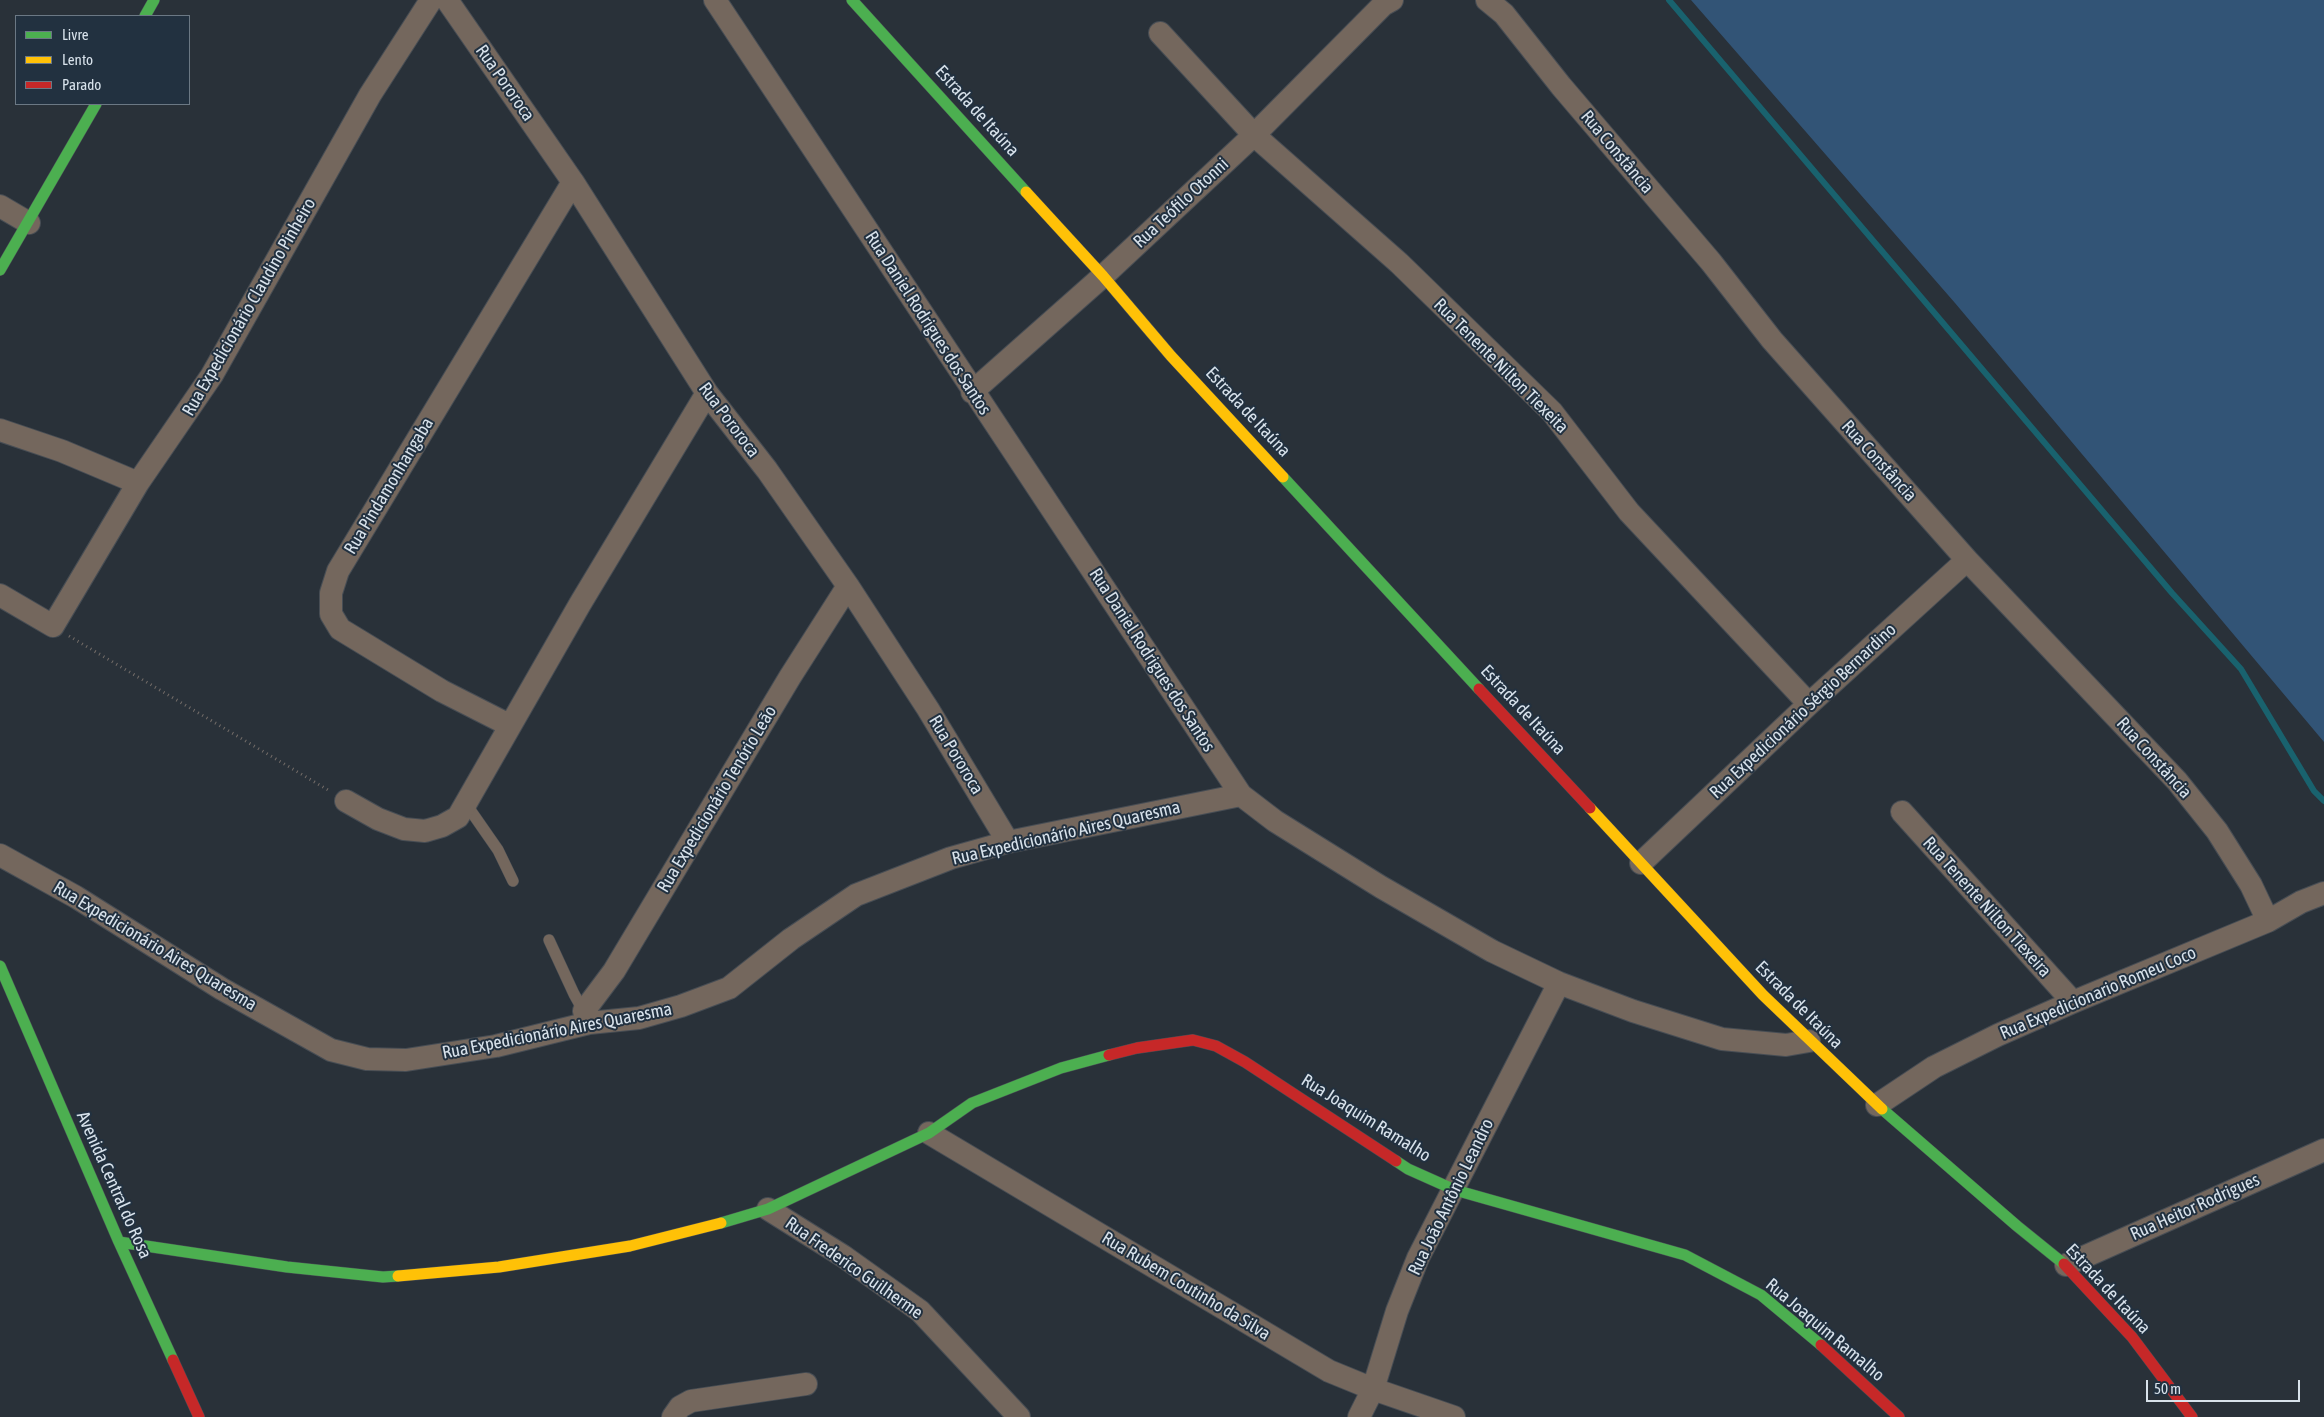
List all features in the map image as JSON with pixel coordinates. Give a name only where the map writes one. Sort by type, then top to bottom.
[{"type":"street","points":[[146,15],[154,0]]},
{"type":"street","name":"Rua Expedicionário Claudino Pinheiro","points":[[53,626],[138,483],[212,376],[370,95],[430,0]]},
{"type":"street","name":"Rua Pororoca","points":[[447,0],[573,182],[707,393],[768,470],[848,586],[928,709],[1008,842]]},
{"type":"street","name":"Rua Daniel Rodrigues dos Santos","points":[[715,0],[972,392],[1110,595],[1241,796],[1275,821],[1381,887],[1492,951],[1559,983],[1632,1011],[1722,1039],[1786,1045],[1809,1042]]},
{"type":"street","name":"Estrada de Itaúna","points":[[852,0],[1103,276],[1178,363],[1641,864],[1809,1042],[1877,1105],[2017,1226],[2066,1265],[2132,1337],[2192,1417]]},
{"type":"street","name":"Rua Constância","points":[[1487,0],[1504,14],[1561,86],[1711,262],[1772,340],[1967,560],[2177,781],[2217,831],[2251,885],[2268,920]]},
{"type":"street","name":"Rua Teófilo Otonni","points":[[972,392],[1103,276],[1254,135],[1387,3]]},
{"type":"street","name":"Rua Tenente Nilton Tiexeita","points":[[1160,33],[1254,135],[1399,263],[1552,412],[1629,512],[1809,704]]},
{"type":"street","points":[[0,270],[29,223],[95,105]]},
{"type":"street","name":"Rua Pindamonhangaba","points":[[509,725],[442,690],[340,629],[331,614],[331,593],[338,571],[573,182]]},
{"type":"street","points":[[0,206],[29,223]]},
{"type":"street","points":[[346,801],[378,819],[404,829],[425,831],[442,826],[458,817],[509,725],[663,463],[707,393]]},
{"type":"street","points":[[0,430],[62,451],[138,483]]},
{"type":"street","name":"Rua Expedicionário Sérgio Bernardino","points":[[1641,864],[1809,704],[1967,560]]},
{"type":"street","name":"Rua Expedicionário Tenório Leão","points":[[587,1017],[790,677],[848,586]]},
{"type":"street","points":[[0,595],[53,626]]},
{"type":"street","name":"Rua Expedicionário Aires Quaresma","points":[[0,855],[76,897],[222,989],[332,1050],[367,1059],[406,1060],[496,1046],[587,1017],[640,1018],[681,1006],[728,988],[791,939],[856,895],[951,858],[1008,842],[1241,796]]},
{"type":"street","name":"Rua Tenente Nilton Tiexeira","points":[[1902,812],[2073,1002]]},
{"type":"street","name":"Rua Expedicionario Romeu Coco","points":[[1877,1105],[1934,1067],[2073,1002],[2268,920],[2324,892]]},
{"type":"street","name":"Avenida Central do Rosa","points":[[0,966],[119,1242],[199,1417]]},
{"type":"street","name":"Rua João Antônio Leandro","points":[[1359,1417],[1373,1389],[1397,1311],[1411,1276],[1519,1057],[1559,983]]},
{"type":"street","name":"Rua Joaquim Ramalho","points":[[119,1242],[287,1267],[383,1277],[499,1267],[630,1246],[722,1223],[768,1209],[929,1133],[972,1103],[1061,1068],[1137,1048],[1193,1040],[1216,1046],[1245,1062],[1408,1169],[1455,1190],[1685,1255],[1761,1295],[1835,1357],[1899,1417]]},
{"type":"street","name":"Rua Rubem Coutinho da Silva","points":[[929,1133],[1329,1371],[1373,1389],[1454,1417]]},
{"type":"street","name":"Rua Heitor Rodrigues","points":[[2066,1265],[2324,1150]]},
{"type":"street","name":"Rua Frederico Guilherme","points":[[768,1209],[843,1256],[920,1311],[1019,1417]]},
{"type":"street","points":[[673,1417],[680,1407],[691,1401],[806,1384]]},
{"type":"lane","points":[[466,804],[498,850],[513,881]]},
{"type":"lane","points":[[549,940],[587,1017]]},
{"type":"path","points":[[53,626],[346,801]]},
{"type":"shaded area","points":[[1691,0],[2324,0],[2324,742],[1955,303]]},
{"type":"waterway","points":[[1669,0],[2172,593],[2241,669],[2314,791],[2324,801]]},
{"type":"traffic: fast","points":[[146,15],[154,0]]},
{"type":"traffic: fast","points":[[852,0],[1026,192]]},
{"type":"traffic: fast","points":[[0,270],[95,105]]},
{"type":"traffic: fast","points":[[1283,477],[1479,689]]},
{"type":"traffic: fast","points":[[0,966],[119,1242],[173,1360]]},
{"type":"traffic: fast","points":[[721,1223],[768,1209],[929,1133],[972,1103],[1061,1068],[1109,1055]]},
{"type":"traffic: fast","points":[[1882,1109],[2017,1226],[2064,1264]]},
{"type":"traffic: fast","points":[[1396,1161],[1408,1169],[1455,1190],[1685,1255],[1761,1295],[1821,1345]]},
{"type":"traffic: fast","points":[[119,1242],[287,1267],[383,1277],[398,1276]]},
{"type":"traffic: slow","points":[[1026,192],[1103,276],[1171,356],[1283,477]]},
{"type":"traffic: slow","points":[[1590,808],[1763,995],[1882,1109]]},
{"type":"traffic: slow","points":[[398,1276],[499,1267],[630,1246],[721,1223]]},
{"type":"traffic: jam","points":[[1479,689],[1590,808]]},
{"type":"traffic: jam","points":[[1109,1055],[1137,1048],[1193,1040],[1216,1046],[1245,1062],[1396,1161]]},
{"type":"traffic: jam","points":[[2064,1264],[2132,1337],[2192,1417]]},
{"type":"traffic: jam","points":[[1821,1345],[1899,1417]]},
{"type":"traffic: jam","points":[[173,1360],[199,1417]]}]
